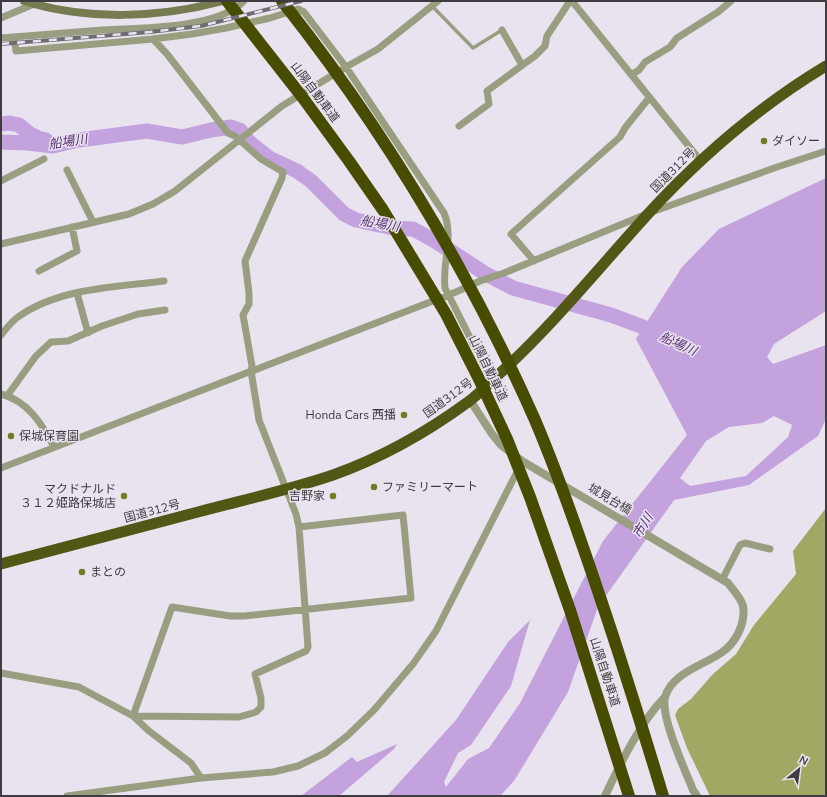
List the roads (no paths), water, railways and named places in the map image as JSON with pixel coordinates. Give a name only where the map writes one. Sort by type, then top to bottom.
[{"type":"highway","name":"山陽自動車道","points":[[227,1],[303,98],[383,210],[446,314],[478,377],[507,439],[532,504],[570,610],[628,794]]},
{"type":"highway","name":"山陽自動車道","points":[[282,1],[340,77],[380,136],[457,261],[486,316],[536,422],[562,488],[584,550],[663,796]]},
{"type":"highway","name":"国道312号","points":[[1,564],[286,489],[333,474],[387,452],[427,430],[470,400],[520,355],[561,312],[648,213],[700,160],[757,111],[826,66]]},
{"type":"main road","points":[[24,1],[72,12],[127,15],[164,13],[223,1]]},
{"type":"street","points":[[1,38],[175,25],[211,18],[223,14],[233,10],[244,1]]},
{"type":"street","points":[[1,244],[129,214],[153,204],[176,191],[282,106],[346,67],[378,50],[438,1]]},
{"type":"street","points":[[459,126],[489,104],[487,91],[536,56],[545,46],[547,36],[571,1],[700,160]]},
{"type":"street","points":[[631,75],[645,62],[670,47],[677,38],[718,12],[731,1]]},
{"type":"street","points":[[1,18],[34,4]]},
{"type":"street","points":[[14,37],[16,51],[153,39],[226,28],[270,18],[298,9],[304,12],[346,67],[444,213],[448,228],[444,277],[445,288],[492,381]]},
{"type":"street","points":[[502,30],[522,65]]},
{"type":"street","points":[[133,716],[239,717],[256,712],[261,707],[261,698],[255,674],[306,651],[308,647],[299,527],[296,514],[259,420],[251,371],[252,366],[243,315],[249,304],[245,261],[282,178],[283,172],[260,159],[235,136],[228,133],[167,54],[153,39]]},
{"type":"street","points":[[534,261],[511,234],[620,137],[625,128],[649,98]]},
{"type":"street","points":[[1,468],[480,281],[504,274],[648,213],[740,182],[777,167],[826,152]]},
{"type":"street","points":[[1,181],[44,158]]},
{"type":"street","points":[[67,170],[93,222]]},
{"type":"street","points":[[39,271],[77,251],[72,227]]},
{"type":"street","points":[[1,335],[12,322],[22,314],[45,302],[77,292],[164,281]]},
{"type":"street","points":[[77,292],[88,332]]},
{"type":"street","points":[[54,447],[46,430],[34,415],[24,405],[4,395],[36,356],[54,341],[65,342],[138,314],[165,310]]},
{"type":"street","name":"城見台橋","points":[[470,400],[501,445],[525,463],[722,580],[732,588],[742,605],[743,618],[740,629],[734,640],[724,650],[685,673],[671,685],[664,698],[641,728],[605,796]]},
{"type":"street","points":[[67,796],[202,778],[273,772],[298,766],[325,753],[347,736],[374,710],[413,664],[436,631],[525,463]]},
{"type":"street","points":[[133,716],[172,607],[230,616],[244,616],[411,598],[403,515],[299,527]]},
{"type":"street","points":[[722,580],[740,545],[745,543],[770,549]]},
{"type":"street","points":[[1,673],[79,687],[133,716],[149,731],[191,763],[202,778]]},
{"type":"street","points":[[664,698],[665,714],[674,743],[693,790],[697,796]]},
{"type":"lane","points":[[432,6],[473,48],[502,30]]},
{"type":"water","name":"市川","points":[[826,178],[826,311],[774,344],[767,357],[773,364],[826,345],[826,419],[818,436],[749,485],[674,500],[598,607],[568,692],[514,781],[500,796],[387,796],[456,720],[508,642],[530,620],[511,686],[471,745],[458,753],[444,782],[446,787],[468,759],[489,748],[520,703],[603,541],[687,435],[636,339],[682,267],[719,229]],"holes":[[[774,416],[792,425],[788,437],[746,476],[690,486],[680,478],[706,441],[729,427],[762,423]]]},
{"type":"water","points":[[397,744],[394,749],[339,796],[301,796],[352,757],[357,762]]},
{"type":"waterway","points":[[1,124],[10,123],[19,125],[30,134],[46,140]]},
{"type":"waterway","name":"船場川","points":[[1,142],[53,146],[79,140],[147,131],[182,137],[231,127],[240,130],[250,143],[269,158],[297,171],[311,181],[344,214],[356,220],[393,228],[413,229],[435,241],[486,274],[513,288],[611,315],[661,335]]},
{"type":"railway","points":[[1,44],[150,32],[201,26],[301,1]]},
{"type":"place","name":"ダイソー","points":[[764,141]]},
{"type":"place","name":"Honda Cars 西播","points":[[404,415]]},
{"type":"place","name":"保城保育園","points":[[11,436]]},
{"type":"place","name":"ファミリーマート","points":[[374,487]]},
{"type":"place","name":"マクドナルド ３１２姫路保城店","points":[[124,496]]},
{"type":"place","name":"吉野家","points":[[333,496]]},
{"type":"place","name":"まとの","points":[[82,572]]}]
